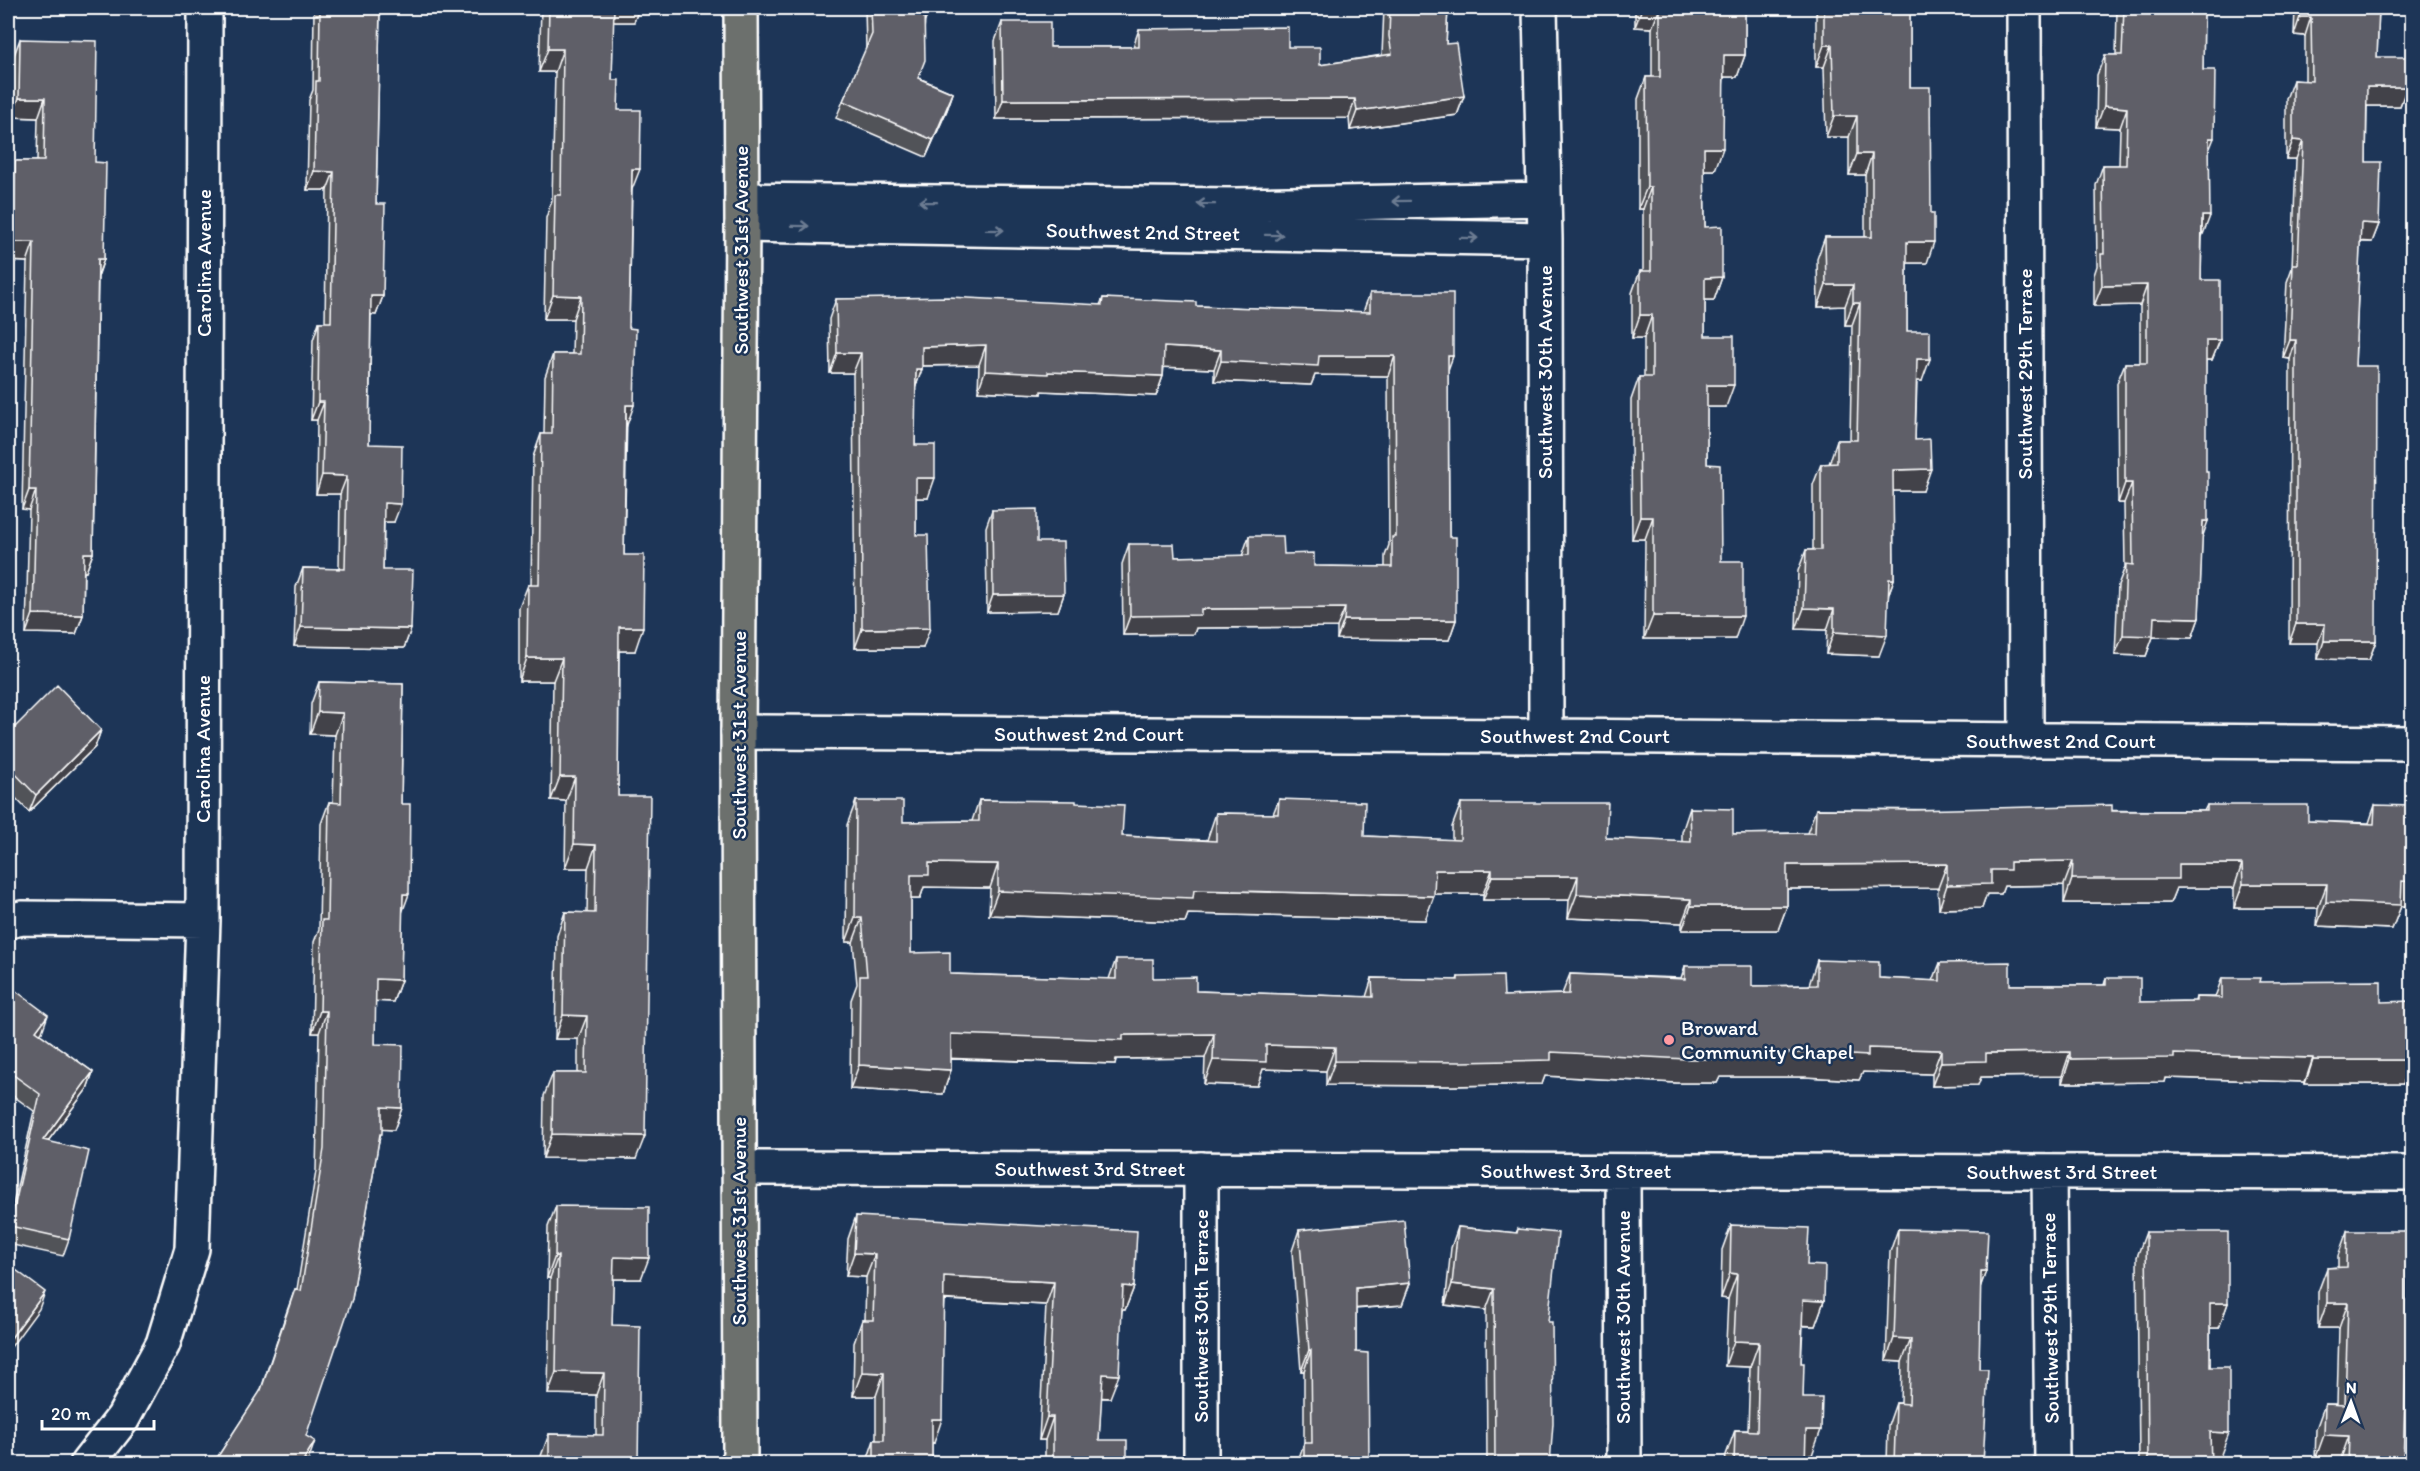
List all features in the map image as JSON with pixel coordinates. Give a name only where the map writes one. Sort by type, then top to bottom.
[{"type":"main road","name":"Southwest 31st Avenue","points":[[740,1464],[738,732],[742,213],[741,8]]},
{"type":"street","name":"Carolina Avenue","points":[[87,1464],[123,1418],[163,1344],[192,1248],[203,920],[205,8]]},
{"type":"street","name":"Southwest 30th Avenue","points":[[1540,8],[1545,239],[1546,736]]},
{"type":"street","name":"Southwest 29th Terrace","points":[[2024,8],[2026,741]]},
{"type":"street","name":"Southwest 2nd Street","points":[[742,213],[1544,200]]},
{"type":"street","name":"Southwest 2nd Street","points":[[742,213],[1545,239]]},
{"type":"street","name":"Southwest 2nd Court","points":[[738,732],[2412,743]]},
{"type":"street","points":[[8,921],[22,918],[203,920]]},
{"type":"street","name":"Southwest 3rd Street","points":[[739,1168],[2412,1173]]},
{"type":"street","name":"Southwest 30th Terrace","points":[[1201,1169],[1201,1464]]},
{"type":"street","name":"Southwest 30th Avenue","points":[[1623,1171],[1624,1464]]},
{"type":"street","name":"Southwest 29th Terrace","points":[[2049,1172],[2052,1464]]},
{"type":"building","points":[[320,8],[380,8],[376,204],[385,204],[383,296],[371,296],[369,444],[402,445],[401,504],[384,503],[383,570],[413,570],[411,629],[301,627],[303,568],[345,569],[347,476],[322,475],[324,402],[318,402],[319,322],[331,322],[334,172],[314,171]]},
{"type":"building","points":[[549,8],[614,8],[612,80],[619,80],[618,110],[641,110],[640,169],[632,169],[629,328],[636,329],[634,405],[626,405],[624,555],[644,555],[643,627],[619,627],[618,796],[650,796],[645,1136],[552,1134],[553,1073],[586,1073],[587,1016],[563,1015],[565,912],[595,913],[596,845],[574,844],[575,777],[560,777],[562,658],[527,658],[528,585],[539,585],[541,434],[552,434],[553,354],[580,354],[581,296],[553,295],[555,195],[561,195],[563,49],[548,49]]},
{"type":"building","points":[[871,8],[924,8],[925,60],[918,78],[953,93],[933,140],[843,101],[872,34]]},
{"type":"building","points":[[1390,8],[1448,8],[1446,44],[1456,43],[1464,96],[1357,111],[1355,99],[1003,100],[1002,22],[1050,22],[1050,47],[1139,47],[1139,29],[1288,27],[1288,47],[1320,47],[1320,65],[1392,54],[1389,36]]},
{"type":"building","points":[[1660,8],[1745,8],[1745,55],[1724,55],[1723,148],[1704,148],[1705,227],[1722,226],[1722,277],[1705,278],[1705,336],[1734,336],[1734,385],[1707,385],[1707,464],[1720,465],[1721,561],[1743,561],[1743,616],[1653,616],[1653,517],[1640,517],[1639,418],[1639,377],[1652,377],[1652,315],[1640,315],[1640,271],[1651,271],[1651,187],[1647,187],[1646,77],[1660,77]]},
{"type":"building","points":[[1824,8],[1910,8],[1910,87],[1930,87],[1931,213],[1934,213],[1934,242],[1907,242],[1907,331],[1930,331],[1930,359],[1917,359],[1915,440],[1930,439],[1931,469],[1893,470],[1894,579],[1889,579],[1887,635],[1834,632],[1834,609],[1804,608],[1806,550],[1821,550],[1821,464],[1837,463],[1837,440],[1857,440],[1860,303],[1853,303],[1853,285],[1826,285],[1825,237],[1872,237],[1872,154],[1857,154],[1857,116],[1834,116],[1832,45],[1824,45]]},
{"type":"building","points":[[2124,8],[2204,8],[2203,70],[2215,70],[2214,138],[2209,138],[2210,216],[2202,216],[2201,280],[2220,280],[2220,340],[2206,340],[2208,521],[2203,521],[2199,618],[2154,617],[2153,636],[2123,635],[2126,564],[2133,565],[2132,483],[2125,483],[2125,363],[2147,363],[2147,285],[2102,286],[2103,165],[2126,165],[2127,108],[2104,106],[2105,55],[2122,55]]},
{"type":"building","points":[[2301,8],[2379,8],[2377,57],[2407,57],[2407,87],[2367,87],[2366,162],[2381,162],[2379,224],[2361,223],[2355,366],[2377,366],[2376,641],[2324,641],[2325,624],[2296,624],[2296,340],[2290,340],[2293,264],[2298,264],[2303,141],[2293,140],[2293,80],[2312,81],[2311,17],[2300,17]]},
{"type":"building","points":[[20,39],[97,41],[95,162],[106,163],[104,259],[98,259],[93,553],[84,553],[83,615],[33,614],[36,490],[29,490],[34,242],[14,242],[15,161],[44,161],[45,98],[19,98]]},
{"type":"building","points":[[1370,293],[1453,293],[1453,356],[1448,356],[1449,537],[1456,537],[1456,620],[1344,620],[1345,608],[1201,609],[1201,615],[1130,616],[1129,544],[1174,544],[1175,557],[1249,555],[1249,536],[1283,536],[1284,554],[1314,553],[1314,566],[1392,567],[1392,537],[1396,537],[1395,356],[1319,356],[1318,366],[1221,361],[1221,350],[1164,347],[1163,376],[1048,372],[1048,374],[985,371],[986,345],[922,347],[922,369],[916,369],[915,445],[935,445],[935,478],[916,478],[916,535],[928,535],[930,628],[862,629],[861,353],[837,353],[836,299],[949,297],[1102,305],[1103,298],[1196,302],[1196,306],[1370,312]]},
{"type":"building","points":[[1037,509],[1037,542],[1063,542],[1064,594],[993,595],[992,510]]},
{"type":"building","points":[[319,682],[403,684],[401,804],[410,804],[409,894],[403,894],[401,980],[376,979],[375,1044],[403,1045],[402,1108],[382,1107],[382,1134],[380,1134],[352,1299],[306,1436],[315,1441],[304,1459],[311,1464],[213,1464],[261,1390],[295,1289],[301,1291],[324,1149],[327,1011],[320,1011],[322,920],[327,920],[329,802],[341,803],[343,713],[318,712]]},
{"type":"building","points":[[57,685],[101,730],[36,795],[8,766],[8,734]]},
{"type":"building","points":[[1279,799],[1365,802],[1364,836],[1460,840],[1461,803],[1608,803],[1606,838],[1691,842],[1690,808],[1733,809],[1733,834],[1815,833],[1816,809],[1915,810],[2112,805],[2112,811],[2207,811],[2207,805],[2308,805],[2308,821],[2374,824],[2375,805],[2412,806],[2412,882],[2402,881],[2401,905],[2326,902],[2327,884],[2243,884],[2242,864],[2179,864],[2179,879],[2072,879],[2073,861],[2010,862],[2010,870],[1991,870],[1991,884],[1947,885],[1947,864],[1787,865],[1787,906],[1691,906],[1691,899],[1577,894],[1578,876],[1492,876],[1492,870],[1435,870],[1434,896],[1194,890],[1193,898],[998,891],[998,864],[929,863],[929,875],[911,875],[911,953],[950,952],[950,974],[1116,979],[1116,959],[1153,959],[1153,978],[1196,977],[1196,991],[1373,997],[1372,978],[1458,980],[1458,977],[1503,976],[1504,996],[1569,994],[1570,974],[1685,979],[1685,966],[1752,966],[1752,986],[1817,985],[1817,960],[1879,962],[1879,978],[1940,981],[1940,963],[2010,962],[2010,985],[2106,985],[2106,978],[2140,978],[2140,1002],[2196,1001],[2196,997],[2222,998],[2222,978],[2260,978],[2259,982],[2381,981],[2381,1002],[2411,1001],[2411,1060],[2313,1060],[2313,1058],[2174,1054],[2174,1058],[2070,1059],[2070,1052],[1986,1053],[1986,1061],[1941,1062],[1941,1050],[1868,1048],[1868,1056],[1814,1053],[1726,1053],[1726,1059],[1686,1059],[1551,1052],[1551,1060],[1335,1061],[1335,1047],[1266,1045],[1266,1062],[1213,1060],[1214,1034],[1123,1035],[1123,1040],[951,1034],[951,1070],[859,1065],[860,976],[867,976],[862,918],[855,918],[856,801],[903,801],[903,822],[979,821],[979,800],[1076,801],[1076,803],[1124,805],[1122,836],[1216,841],[1216,813],[1278,814]]},
{"type":"building","points":[[16,991],[48,1015],[36,1031],[93,1072],[43,1140],[89,1151],[69,1239],[10,1226],[40,1094],[8,1071],[8,1002]]},
{"type":"building","points":[[556,1206],[649,1207],[649,1258],[614,1257],[612,1325],[640,1326],[638,1464],[549,1464],[549,1434],[603,1435],[604,1373],[556,1372],[558,1256],[555,1256]]},
{"type":"building","points":[[856,1216],[1137,1231],[1134,1287],[1123,1286],[1119,1375],[1103,1374],[1099,1440],[1127,1440],[1127,1464],[1053,1464],[1053,1417],[1047,1417],[1054,1282],[944,1276],[942,1419],[932,1419],[932,1464],[874,1464],[874,1440],[884,1440],[884,1373],[862,1372],[862,1320],[873,1320],[875,1254],[854,1253]]},
{"type":"building","points":[[1404,1220],[1410,1283],[1356,1288],[1356,1352],[1368,1353],[1369,1462],[1387,1462],[1387,1464],[1304,1464],[1304,1443],[1312,1443],[1311,1350],[1309,1350],[1299,1230]]},
{"type":"building","points":[[1731,1225],[1809,1228],[1807,1265],[1825,1266],[1824,1301],[1803,1300],[1801,1363],[1804,1363],[1803,1398],[1822,1398],[1821,1430],[1806,1430],[1805,1464],[1734,1464],[1735,1430],[1757,1431],[1759,1342],[1734,1341],[1737,1274],[1730,1273]]},
{"type":"building","points":[[1458,1227],[1517,1233],[1518,1229],[1558,1233],[1548,1322],[1552,1322],[1553,1423],[1550,1464],[1467,1464],[1467,1462],[1495,1463],[1494,1289],[1452,1284]]},
{"type":"building","points":[[1898,1229],[1988,1231],[1986,1271],[1981,1271],[1979,1369],[1988,1369],[1983,1464],[1894,1464],[1896,1403],[1909,1404],[1911,1339],[1894,1338]]},
{"type":"building","points":[[2347,1231],[2407,1231],[2403,1464],[2348,1464],[2349,1436],[2324,1435],[2325,1404],[2345,1405],[2348,1303],[2327,1303],[2327,1268],[2346,1267]]},
{"type":"building","points":[[2146,1232],[2228,1232],[2228,1303],[2210,1303],[2210,1367],[2229,1367],[2229,1433],[2210,1432],[2211,1464],[2148,1464]]},
{"type":"building","points":[[8,1264],[45,1292],[8,1342]]},
{"type":"place","name":"Broward Community Chapel","points":[[1669,1040]]}]
